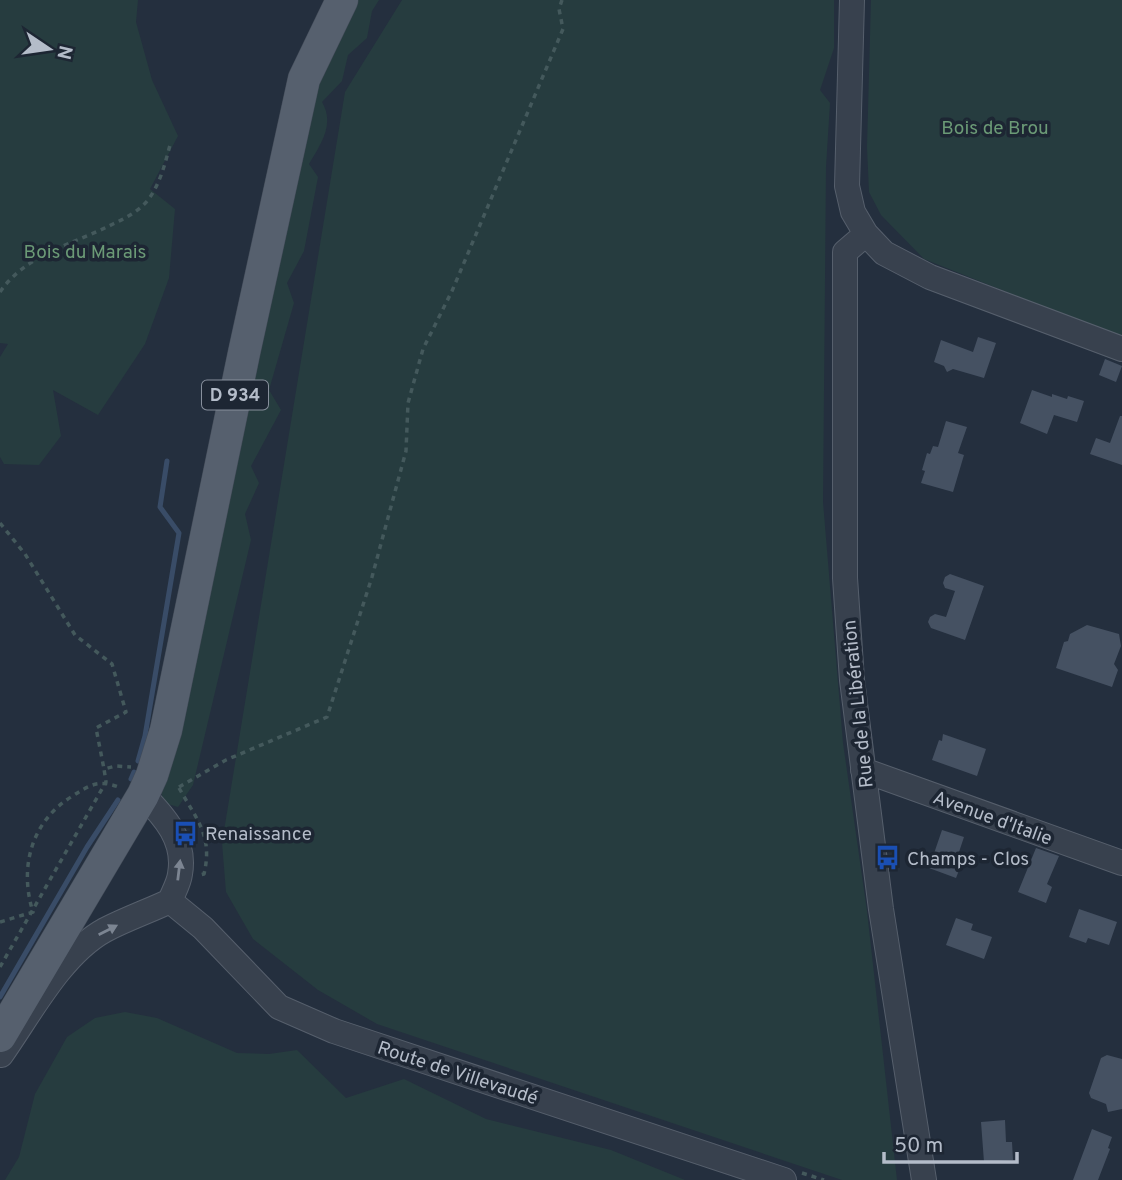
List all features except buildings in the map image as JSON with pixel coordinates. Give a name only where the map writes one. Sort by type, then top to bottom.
[{"type":"main road","name":"D 934","points":[[0,1049],[143,795],[155,767],[166,730],[304,79],[342,0]]},
{"type":"street","points":[[852,0],[847,186],[853,212],[866,234],[884,253],[930,277],[1122,349]]},
{"type":"street","name":"Rue de la Libération","points":[[866,234],[845,252],[845,578],[852,680],[881,909],[924,1180]]},
{"type":"street","name":"Avenue d'Italie","points":[[863,770],[1122,863]]},
{"type":"street","points":[[0,1049],[62,967],[80,948],[105,930],[170,901],[180,875],[177,839],[166,820],[143,795]]},
{"type":"street","name":"Route de Villevaudé","points":[[170,901],[203,928],[279,1007],[301,1018],[784,1180]]},
{"type":"path","points":[[179,787],[226,760],[327,717],[372,577],[406,451],[408,403],[424,349],[452,291],[563,29],[559,9],[562,0]]},
{"type":"path","points":[[0,292],[7,282],[36,258],[92,235],[131,215],[148,200],[161,175],[170,145]]},
{"type":"path","points":[[0,523],[25,555],[75,635],[112,664],[126,712],[96,728],[104,769]]},
{"type":"path","points":[[0,967],[33,912],[106,782],[85,788],[66,800],[50,813],[39,830],[30,849],[27,864],[28,895],[33,912]]},
{"type":"path","points":[[0,922],[33,912]]},
{"type":"green space","name":"Bois du Marais","points":[[0,0],[138,0],[136,22],[152,80],[178,136],[150,189],[175,209],[169,278],[145,344],[98,415],[53,390],[61,436],[39,465],[4,464],[0,457],[0,357],[8,344],[0,343]]},
{"type":"green space","points":[[352,0],[379,0],[372,11],[367,38],[348,55],[342,81],[322,102],[326,110],[327,126],[309,164],[318,177],[304,251],[287,283],[294,303],[269,390],[281,410],[251,466],[259,483],[245,514],[251,540],[193,785],[178,807],[164,803],[159,784],[305,117]]},
{"type":"green space","points":[[402,0],[834,0],[834,48],[820,90],[830,103],[826,167],[823,502],[843,743],[867,911],[897,1180],[842,1180],[377,1024],[318,990],[253,939],[226,892],[222,843],[345,92]]},
{"type":"green space","name":"Bois de Brou","points":[[871,0],[1122,0],[1122,338],[924,259],[881,215],[869,192],[867,147]]},
{"type":"green space","points":[[125,1012],[157,1018],[237,1053],[269,1054],[297,1050],[346,1098],[404,1079],[486,1119],[611,1150],[685,1180],[5,1180],[19,1157],[35,1094],[67,1037],[95,1018]]},
{"type":"waterway","points":[[138,761],[145,736],[179,533],[160,507],[167,461]]},
{"type":"waterway","points":[[131,779],[134,772]]},
{"type":"waterway","points":[[0,997],[87,847],[118,800]]},
{"type":"place","name":"Renaissance","points":[[185,833]]},
{"type":"place","name":"Champs - Clos","points":[[887,858]]}]
